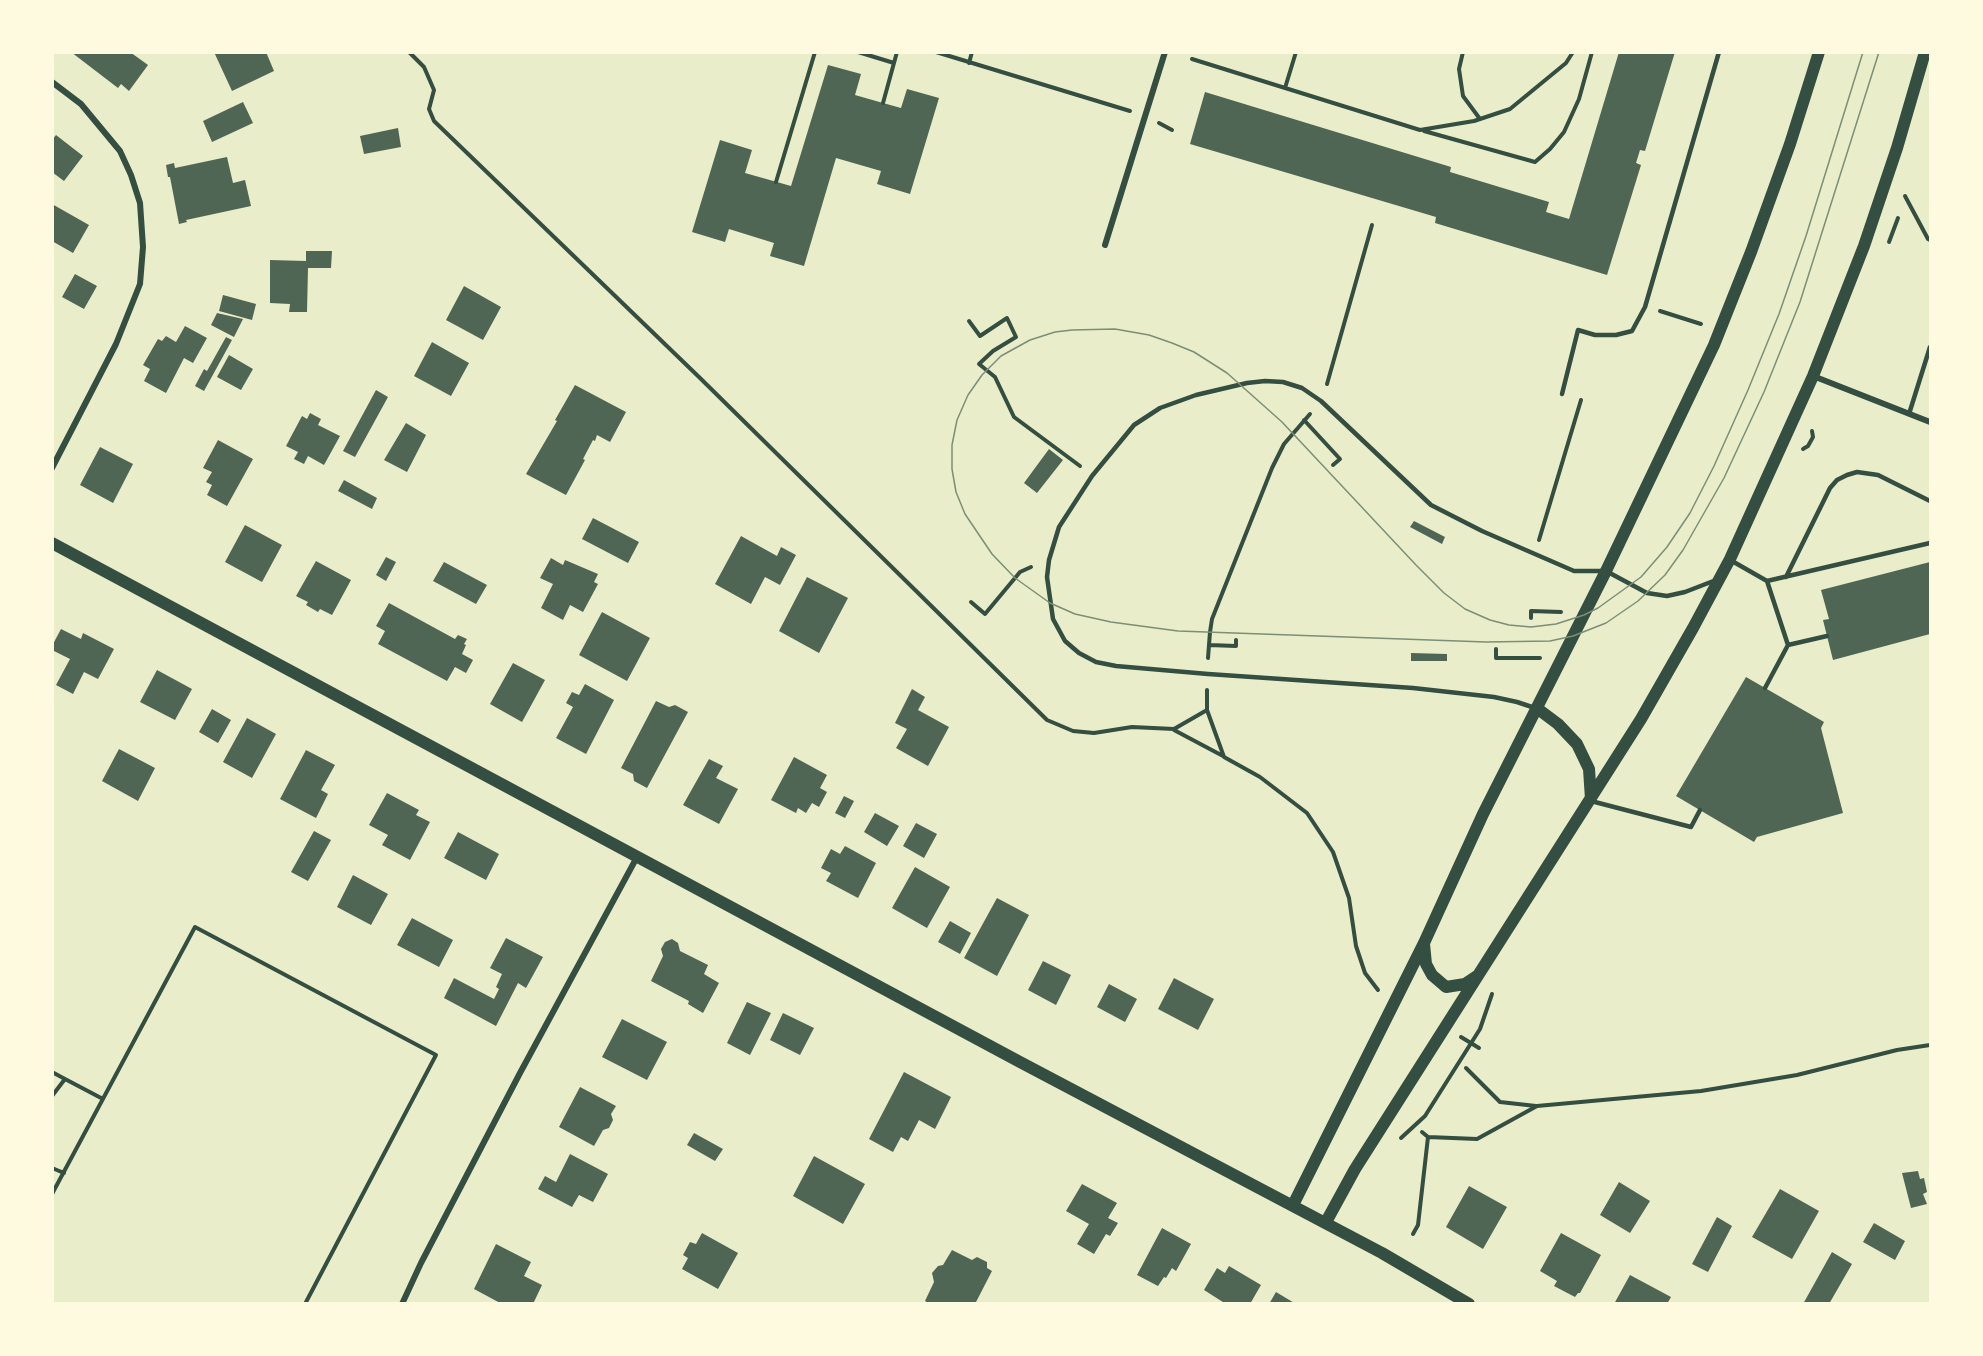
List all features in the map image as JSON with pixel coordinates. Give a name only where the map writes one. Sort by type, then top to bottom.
[{"type":"main road","points":[[1293,1204],[1424,943],[1483,814],[1606,571],[1714,345],[1790,144],[1819,52]]},
{"type":"main road","points":[[1326,1222],[1355,1169],[1641,719],[1730,560],[1813,376],[1864,246],[1897,148],[1925,52]]},
{"type":"main road","points":[[52,543],[1020,1062],[1293,1204],[1383,1253],[1469,1304]]},
{"type":"main road","points":[[1538,709],[1577,744],[1589,769],[1590,801]]},
{"type":"main road","points":[[1424,943],[1426,964],[1432,975],[1446,987],[1465,984],[1479,975]]},
{"type":"street","points":[[1106,245],[1165,52]]},
{"type":"street","points":[[52,82],[81,104],[120,151],[131,174],[140,202],[143,247],[140,284],[116,344],[52,468]]},
{"type":"street","points":[[1813,376],[1930,422]]},
{"type":"street","points":[[402,1304],[520,1073],[637,857]]},
{"type":"lane","points":[[1562,393],[1578,330],[1595,335],[1616,335],[1632,331],[1645,307],[1719,52]]},
{"type":"lane","points":[[1909,414],[1930,347]]},
{"type":"lane","points":[[1538,709],[1494,697],[1424,689],[1208,674],[1116,666],[1096,662],[1079,653],[1065,641],[1055,626],[1047,577],[1049,560],[1059,527],[1093,475],[1134,425],[1160,408],[1196,395],[1247,383],[1283,382],[1302,388],[1320,401],[1431,505],[1534,555],[1574,571],[1606,571],[1647,593],[1667,596],[1719,579]]},
{"type":"lane","points":[[1786,577],[1830,488],[1837,480],[1847,475],[1867,472],[1878,475],[1930,501]]},
{"type":"lane","points":[[1730,560],[1767,581],[1930,543]]},
{"type":"lane","points":[[1765,688],[1788,645],[1767,581]]},
{"type":"lane","points":[[1788,645],[1827,636]]},
{"type":"lane","points":[[1590,801],[1692,826],[1700,810]]},
{"type":"path","points":[[409,52],[424,67],[434,90],[429,109],[434,121],[700,378],[1047,720],[1073,731],[1094,733],[1132,727],[1174,729],[1260,777],[1307,813],[1333,852],[1349,898],[1356,946],[1365,973],[1378,990],[1383,980]]},
{"type":"path","points":[[776,182],[815,52]]},
{"type":"path","points":[[858,52],[894,63]]},
{"type":"path","points":[[883,103],[897,52]]},
{"type":"path","points":[[936,52],[1145,115]]},
{"type":"path","points":[[969,63],[972,52]]},
{"type":"path","points":[[1285,88],[1296,52]]},
{"type":"path","points":[[1463,52],[1459,69],[1462,96],[1480,119]]},
{"type":"path","points":[[1420,130],[1480,119],[1510,109],[1566,63],[1574,52]]},
{"type":"path","points":[[1192,59],[1420,130],[1535,162],[1564,132],[1579,99],[1592,52]]},
{"type":"path","points":[[1905,196],[1930,240]]},
{"type":"path","points":[[1224,757],[1207,710],[1212,619],[1272,468],[1284,444],[1320,401],[1331,372],[1372,225]]},
{"type":"path","points":[[1701,324],[1705,314]]},
{"type":"path","points":[[969,321],[980,336],[1008,318],[1016,337],[993,351],[979,364],[995,377],[1014,417],[1093,475]]},
{"type":"path","points":[[1534,555],[1581,400]]},
{"type":"path","points":[[1304,420],[1340,459],[1333,465]]},
{"type":"path","points":[[971,602],[985,614],[1020,572],[1049,560]]},
{"type":"path","points":[[1559,618],[1581,572]]},
{"type":"path","points":[[1531,618],[1531,612],[1561,612]]},
{"type":"path","points":[[1209,645],[1236,645],[1236,640]]},
{"type":"path","points":[[1496,649],[1496,658],[1541,658]]},
{"type":"path","points":[[1536,666],[1545,649]]},
{"type":"path","points":[[1174,729],[1207,710]]},
{"type":"path","points":[[52,1194],[195,927],[436,1055],[305,1304]]},
{"type":"path","points":[[1399,1140],[1425,1116],[1472,1043],[1480,1029],[1496,985]]},
{"type":"path","points":[[1458,1035],[1479,1048]]},
{"type":"path","points":[[1466,1068],[1500,1102],[1537,1106],[1701,1091],[1797,1075],[1897,1050],[1930,1045]]},
{"type":"path","points":[[52,1072],[104,1099]]},
{"type":"path","points":[[52,1096],[65,1078]]},
{"type":"path","points":[[1422,1132],[1428,1137],[1477,1139],[1537,1106]]},
{"type":"path","points":[[1413,1234],[1418,1225],[1428,1137]]},
{"type":"path","points":[[52,1168],[64,1173]]},
{"type":"building","points":[[71,52],[130,52],[148,65],[129,91],[121,84],[118,88]]},
{"type":"building","points":[[214,52],[266,52],[274,71],[232,91]]},
{"type":"building","points":[[1619,52],[1675,52],[1645,151],[1640,150],[1636,163],[1641,165],[1607,275],[1435,223],[1436,217],[1190,144],[1205,92],[1451,167],[1450,172],[1549,202],[1546,212],[1569,219]]},
{"type":"building","points":[[828,65],[861,74],[855,95],[901,108],[907,89],[939,98],[910,194],[877,184],[881,171],[836,158],[804,266],[770,256],[774,243],[729,229],[725,242],[692,232],[720,140],[752,150],[745,173],[791,186]]},
{"type":"building","points":[[243,102],[253,123],[212,142],[203,121]]},
{"type":"building","points":[[398,128],[401,147],[364,154],[360,136]]},
{"type":"building","points":[[56,135],[83,156],[64,181],[52,172],[52,140]]},
{"type":"building","points":[[227,157],[233,183],[245,180],[251,206],[186,220],[187,222],[179,224],[166,165],[174,163],[175,168]]},
{"type":"building","points":[[52,204],[89,225],[73,253],[52,241]]},
{"type":"building","points":[[306,251],[332,251],[331,268],[308,268],[307,312],[289,312],[290,304],[270,303],[270,260],[306,261]]},
{"type":"building","points":[[75,274],[97,286],[84,309],[62,297]]},
{"type":"building","points":[[464,286],[501,307],[483,340],[446,320]]},
{"type":"building","points":[[223,295],[256,304],[252,320],[219,311]]},
{"type":"building","points":[[217,313],[243,319],[234,337],[211,325]]},
{"type":"building","points":[[185,326],[207,338],[193,363],[184,358],[166,393],[144,381],[150,369],[143,365],[158,339],[162,341],[166,336],[176,342]]},
{"type":"building","points":[[226,337],[232,340],[204,391],[195,386],[204,369],[207,371]]},
{"type":"building","points":[[432,342],[469,363],[451,396],[414,376]]},
{"type":"building","points":[[229,355],[253,369],[241,390],[217,377]]},
{"type":"building","points":[[575,385],[626,412],[610,442],[597,435],[595,441],[593,440],[566,495],[526,474]]},
{"type":"building","points":[[376,390],[388,397],[355,457],[343,451]]},
{"type":"building","points":[[310,413],[321,419],[318,425],[340,436],[324,465],[308,456],[304,464],[294,459],[298,452],[286,446],[302,416],[307,419]]},
{"type":"building","points":[[406,423],[426,435],[407,472],[384,460]]},
{"type":"building","points":[[218,440],[253,459],[227,506],[207,495],[212,485],[206,482],[212,472],[203,468]]},
{"type":"building","points":[[100,447],[133,464],[113,503],[80,485]]},
{"type":"building","points":[[1049,449],[1063,460],[1037,493],[1024,483]]},
{"type":"building","points":[[344,480],[377,498],[372,509],[338,491]]},
{"type":"building","points":[[593,518],[639,542],[628,563],[582,539]]},
{"type":"building","points":[[1414,521],[1445,537],[1442,544],[1410,527]]},
{"type":"building","points":[[245,525],[282,545],[262,582],[225,562]]},
{"type":"building","points":[[741,536],[777,556],[781,547],[796,555],[780,585],[765,577],[751,604],[715,584]]},
{"type":"building","points":[[386,557],[396,562],[386,581],[376,575]]},
{"type":"building","points":[[551,558],[563,565],[565,560],[598,574],[594,582],[598,584],[583,612],[570,605],[563,620],[541,608],[553,584],[540,578]]},
{"type":"building","points":[[316,561],[351,580],[332,615],[320,609],[318,612],[306,605],[308,602],[296,596]]},
{"type":"building","points":[[444,562],[487,585],[476,604],[433,581]]},
{"type":"building","points":[[1930,562],[1930,634],[1833,660],[1823,620],[1829,619],[1821,590]]},
{"type":"building","points":[[807,577],[848,598],[819,653],[779,631]]},
{"type":"building","points":[[389,603],[455,639],[458,635],[467,639],[462,654],[473,660],[466,673],[455,667],[447,681],[378,644],[385,631],[376,626]]},
{"type":"building","points":[[602,612],[650,638],[627,681],[579,655]]},
{"type":"building","points":[[61,629],[81,639],[83,633],[114,649],[98,679],[84,672],[73,694],[56,685],[70,659],[52,650]]},
{"type":"building","points":[[1411,653],[1447,654],[1447,661],[1411,661]]},
{"type":"building","points":[[513,663],[545,680],[522,722],[490,704]]},
{"type":"building","points":[[157,670],[192,689],[175,720],[140,702]]},
{"type":"building","points":[[1746,677],[1824,722],[1821,728],[1843,813],[1757,837],[1754,842],[1676,796]]},
{"type":"building","points":[[585,684],[614,700],[586,754],[556,738],[573,707],[566,703],[572,692],[579,695]]},
{"type":"building","points":[[912,689],[925,697],[918,710],[949,727],[928,766],[896,748],[907,729],[895,723]]},
{"type":"building","points":[[656,701],[669,707],[675,705],[688,712],[647,788],[634,781],[633,774],[621,768]]},
{"type":"building","points":[[212,709],[231,720],[218,743],[199,732]]},
{"type":"building","points":[[247,718],[276,734],[252,778],[223,762]]},
{"type":"building","points":[[119,749],[155,768],[138,801],[102,781]]},
{"type":"building","points":[[306,750],[335,765],[321,790],[328,794],[316,818],[280,799]]},
{"type":"building","points":[[794,757],[827,775],[820,788],[827,792],[819,807],[812,803],[806,813],[798,808],[796,813],[771,800]]},
{"type":"building","points":[[709,759],[723,766],[716,778],[738,789],[719,824],[683,805]]},
{"type":"building","points":[[387,793],[419,810],[416,815],[430,822],[410,860],[382,845],[388,835],[369,825]]},
{"type":"building","points":[[844,796],[854,801],[845,818],[835,813]]},
{"type":"building","points":[[875,813],[899,826],[887,846],[864,832]]},
{"type":"building","points":[[916,823],[937,834],[924,858],[903,846]]},
{"type":"building","points":[[314,831],[331,840],[308,881],[291,872]]},
{"type":"building","points":[[458,832],[499,854],[486,880],[444,858]]},
{"type":"building","points":[[845,846],[876,863],[858,898],[826,881],[831,873],[821,868],[831,849],[840,854]]},
{"type":"building","points":[[915,867],[950,887],[927,928],[892,908]]},
{"type":"building","points":[[353,875],[388,894],[371,925],[337,907]]},
{"type":"building","points":[[997,898],[1029,915],[997,976],[964,958]]},
{"type":"building","points":[[412,918],[453,940],[439,967],[397,945]]},
{"type":"building","points":[[950,921],[971,933],[960,954],[938,942]]},
{"type":"building","points":[[506,938],[543,957],[526,988],[518,983],[496,1026],[444,998],[454,978],[494,999],[502,974],[490,968]]},
{"type":"building","points":[[672,939],[678,943],[680,951],[708,965],[704,974],[719,983],[703,1013],[688,1004],[689,1001],[651,981],[663,956],[661,949],[665,942]]},
{"type":"building","points":[[1043,961],[1071,975],[1056,1005],[1028,990]]},
{"type":"building","points":[[1174,978],[1214,999],[1198,1030],[1158,1009]]},
{"type":"building","points":[[1109,984],[1137,999],[1125,1022],[1097,1007]]},
{"type":"building","points":[[747,1002],[771,1013],[750,1055],[727,1043]]},
{"type":"building","points":[[783,1013],[814,1028],[800,1055],[770,1040]]},
{"type":"building","points":[[622,1019],[667,1042],[647,1080],[602,1057]]},
{"type":"building","points":[[904,1072],[951,1097],[935,1129],[919,1120],[908,1141],[901,1137],[893,1152],[869,1139]]},
{"type":"building","points":[[580,1087],[616,1106],[611,1114],[613,1120],[609,1128],[603,1130],[594,1146],[559,1127]]},
{"type":"building","points":[[694,1133],[723,1149],[715,1161],[687,1145]]},
{"type":"building","points":[[570,1154],[608,1174],[593,1202],[579,1195],[572,1207],[538,1189],[545,1176],[556,1182]]},
{"type":"building","points":[[814,1156],[865,1184],[843,1224],[793,1196]]},
{"type":"building","points":[[1918,1171],[1920,1179],[1924,1178],[1927,1192],[1923,1194],[1927,1204],[1911,1208],[1902,1173]]},
{"type":"building","points":[[1619,1182],[1650,1201],[1630,1233],[1600,1215]]},
{"type":"building","points":[[1082,1184],[1117,1203],[1108,1218],[1118,1223],[1110,1236],[1106,1234],[1094,1254],[1077,1244],[1089,1224],[1066,1211]]},
{"type":"building","points":[[1469,1186],[1507,1207],[1483,1249],[1446,1227]]},
{"type":"building","points":[[1780,1189],[1819,1211],[1792,1259],[1752,1237]]},
{"type":"building","points":[[1717,1217],[1732,1226],[1708,1272],[1692,1264]]},
{"type":"building","points":[[1874,1223],[1905,1241],[1895,1260],[1863,1242]]},
{"type":"building","points":[[1162,1228],[1191,1244],[1176,1271],[1172,1268],[1158,1286],[1137,1275]]},
{"type":"building","points":[[702,1233],[738,1253],[718,1289],[682,1269],[688,1258],[683,1255],[690,1242],[696,1244]]},
{"type":"building","points":[[1561,1233],[1601,1255],[1580,1293],[1575,1297],[1554,1286],[1557,1281],[1540,1271]]},
{"type":"building","points":[[496,1244],[531,1262],[524,1276],[542,1285],[533,1304],[502,1304],[474,1289]]},
{"type":"building","points":[[952,1250],[972,1260],[977,1257],[987,1262],[987,1268],[992,1271],[975,1304],[930,1304],[925,1301],[934,1282],[932,1273],[938,1266],[943,1265]]},
{"type":"building","points":[[1832,1252],[1852,1264],[1829,1304],[1803,1304]]},
{"type":"building","points":[[1229,1266],[1261,1285],[1250,1304],[1226,1304],[1204,1290],[1217,1268],[1225,1273]]},
{"type":"building","points":[[1630,1275],[1671,1297],[1667,1304],[1614,1304]]},
{"type":"building","points":[[1276,1292],[1296,1304],[1269,1304]]},
{"type":"tram line","points":[[1863,52],[1806,236],[1779,314],[1714,466],[1690,513],[1667,547],[1641,577],[1598,608],[1556,624],[1531,627],[1490,620],[1465,609],[1444,593],[1416,565],[1282,422],[1227,373],[1194,352],[1172,343],[1149,335],[1115,329],[1055,332],[1030,340],[1001,356],[982,375],[968,395],[957,420],[952,445],[952,469],[956,492],[965,514],[992,554],[1015,578],[1050,603],[1075,614],[1111,622],[1178,631],[1486,642],[1550,641],[1573,636],[1606,623],[1638,601],[1665,575],[1683,550],[1724,478],[1764,392],[1800,302],[1879,52]]}]
